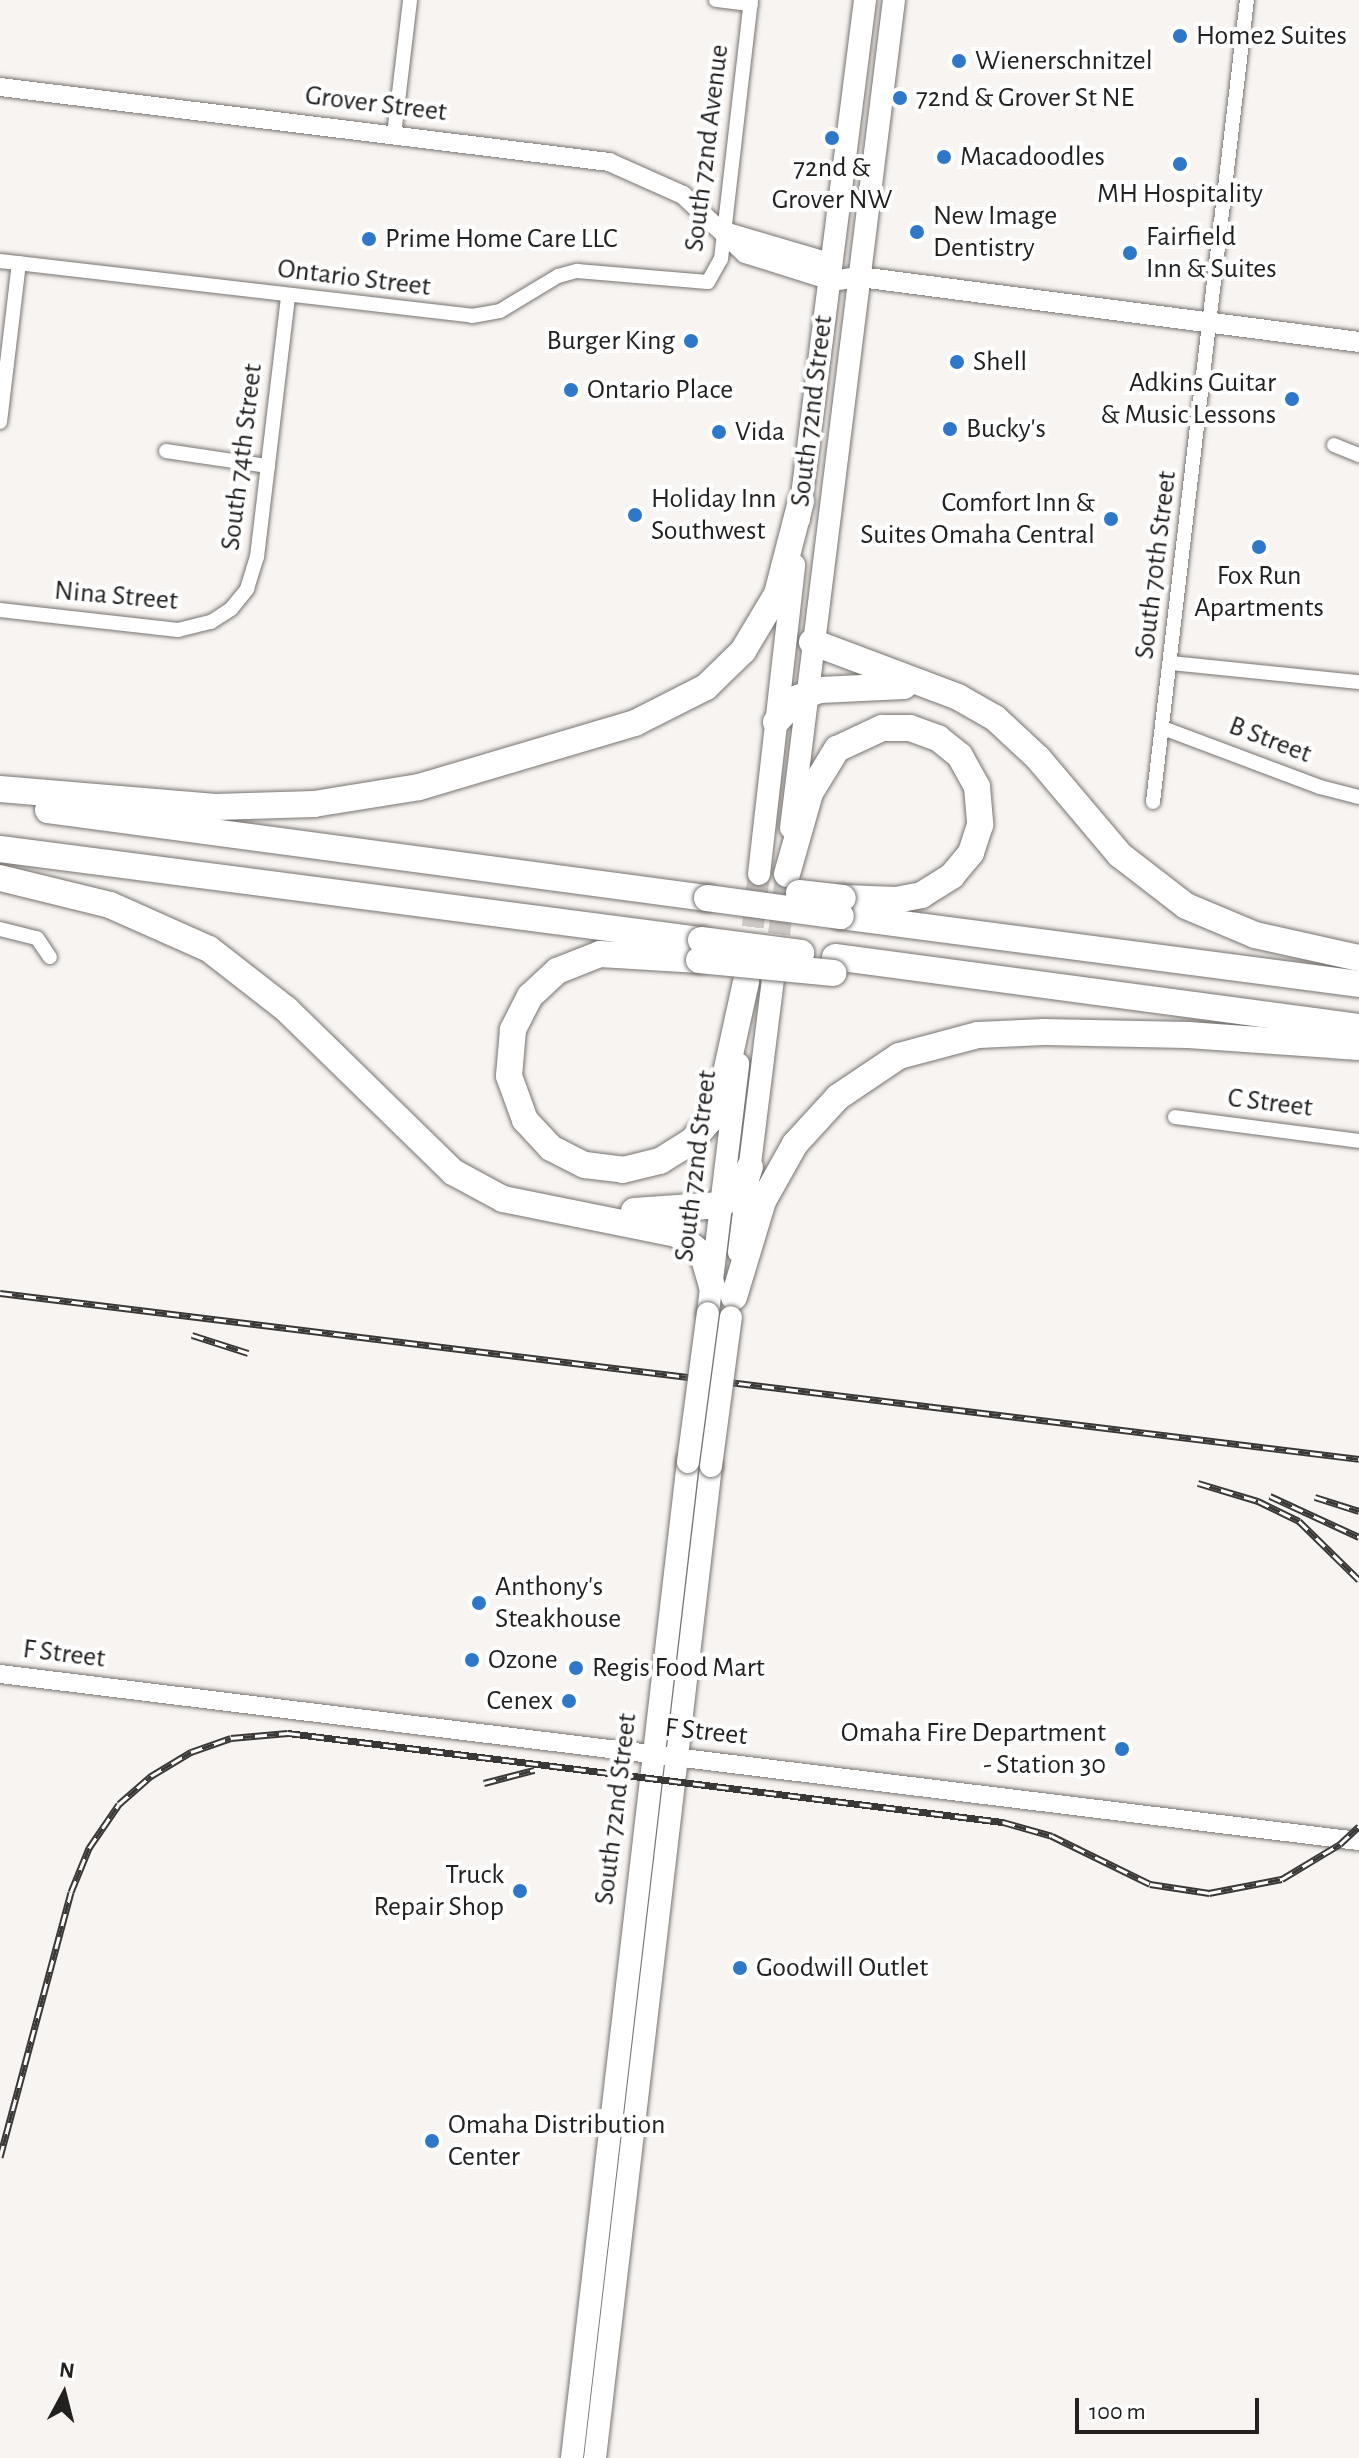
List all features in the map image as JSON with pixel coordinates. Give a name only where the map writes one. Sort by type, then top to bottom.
[{"type":"highway","points":[[0,789],[215,807],[314,804],[419,787],[635,723],[706,687],[743,651],[777,594],[801,501]]},
{"type":"highway","points":[[812,642],[843,658],[977,706],[1010,730],[1111,845],[1186,906],[1255,935],[1359,958]]},
{"type":"highway","points":[[776,722],[806,694],[851,686],[939,690]]},
{"type":"highway","points":[[786,876],[810,793],[837,749],[865,732],[891,727],[938,738],[960,756],[977,787],[980,825],[971,853],[952,876],[922,895],[842,907]]},
{"type":"highway","points":[[0,804],[378,854],[842,907],[1359,984]]},
{"type":"highway","points":[[0,849],[700,950],[1146,999],[1359,1027]]},
{"type":"highway","points":[[0,878],[110,905],[185,936],[231,963],[286,1009],[438,1160],[503,1199],[677,1234],[703,1255],[721,1303]]},
{"type":"highway","points":[[700,950],[600,954],[565,966],[536,989],[513,1030],[508,1066],[516,1103],[543,1142],[576,1162],[613,1170],[642,1167],[685,1147],[704,1128],[717,1103],[747,979]]},
{"type":"highway","points":[[721,1303],[759,1210],[795,1144],[838,1097],[899,1056],[954,1039],[1032,1032],[1188,1035],[1359,1047]]},
{"type":"highway","points":[[503,1199],[626,1211],[721,1205],[744,1184],[750,1167]]},
{"type":"main road","name":"South 72nd Street","points":[[759,874],[801,501],[865,0]]},
{"type":"main road","name":"South 72nd Street","points":[[786,876],[812,642],[894,0]]},
{"type":"main road","name":"Grover Street","points":[[832,272],[1359,342]]},
{"type":"main road","name":"South 72nd Street","points":[[572,2455],[663,1756],[711,1466],[721,1303],[721,1205],[747,979]]},
{"type":"main road","name":"South 72nd Street","points":[[595,2457],[622,2237],[688,1462],[750,1167],[773,980]]},
{"type":"main road","points":[[599,2235],[622,2237]]},
{"type":"main road","points":[[572,2455],[595,2457]]},
{"type":"street","points":[[394,135],[410,0]]},
{"type":"street","points":[[716,0],[751,2]]},
{"type":"street","name":"South 70th Street","points":[[1153,802],[1247,0]]},
{"type":"street","name":"South 72nd Avenue","points":[[692,282],[715,278],[724,231],[751,2]]},
{"type":"street","name":"Grover Street","points":[[0,87],[625,166],[683,195],[745,254],[832,272]]},
{"type":"street","name":"Ontario Street","points":[[0,261],[472,316],[500,311],[558,276],[577,271],[692,282]]},
{"type":"street","points":[[0,422],[19,263]]},
{"type":"street","name":"South 74th Street","points":[[224,614],[253,575],[288,296]]},
{"type":"street","points":[[1334,445],[1359,455]]},
{"type":"street","points":[[166,451],[268,466]]},
{"type":"street","name":"Nina Street","points":[[0,610],[178,630],[224,614]]},
{"type":"street","points":[[1171,663],[1359,682]]},
{"type":"street","name":"B Street","points":[[1163,728],[1320,787],[1359,797]]},
{"type":"street","points":[[0,929],[37,938],[50,957]]},
{"type":"street","name":"C Street","points":[[1175,1117],[1359,1141]]},
{"type":"street","name":"F Street","points":[[0,1674],[1359,1841]]},
{"type":"tunnel","points":[[749,960],[759,874]]},
{"type":"tunnel","points":[[775,967],[786,878]]},
{"type":"railway","points":[[0,1293],[1359,1459]]},
{"type":"railway","points":[[192,1335],[248,1353]]},
{"type":"railway","points":[[1198,1483],[1258,1501],[1299,1521],[1359,1580]]},
{"type":"railway","points":[[1270,1496],[1359,1537]]},
{"type":"railway","points":[[1315,1497],[1359,1511]]},
{"type":"railway","points":[[0,2157],[71,1892],[89,1848],[119,1804],[151,1776],[191,1752],[231,1738],[288,1733],[1003,1822],[1052,1836],[1150,1884],[1209,1893],[1282,1879],[1340,1844],[1359,1826]]},
{"type":"railway","points":[[484,1783],[534,1770]]},
{"type":"place","name":"Home2 Suites","points":[[1180,36]]},
{"type":"place","name":"Wienerschnitzel","points":[[959,61]]},
{"type":"place","name":"72nd & Grover St NE","points":[[900,98]]},
{"type":"place","name":"72nd & Grover NW","points":[[832,138]]},
{"type":"place","name":"Macadoodles","points":[[944,157]]},
{"type":"place","name":"MH Hospitality","points":[[1180,164]]},
{"type":"place","name":"New Image Dentistry","points":[[917,232]]},
{"type":"place","name":"Prime Home Care LLC","points":[[369,239]]},
{"type":"place","name":"Fairfield Inn & Suites","points":[[1130,253]]},
{"type":"place","name":"Burger King","points":[[691,341]]},
{"type":"place","name":"Shell","points":[[957,362]]},
{"type":"place","name":"Ontario Place","points":[[571,390]]},
{"type":"place","name":"Adkins Guitar & Music Lessons","points":[[1292,399]]},
{"type":"place","name":"Bucky's","points":[[950,429]]},
{"type":"place","name":"Vida","points":[[719,432]]},
{"type":"place","name":"Holiday Inn Southwest","points":[[635,515]]},
{"type":"place","name":"Comfort Inn & Suites Omaha Central","points":[[1111,519]]},
{"type":"place","name":"Fox Run Apartments","points":[[1259,547]]},
{"type":"place","name":"Anthony's Steakhouse","points":[[479,1603]]},
{"type":"place","name":"Ozone","points":[[472,1660]]},
{"type":"place","name":"Regis Food Mart","points":[[576,1668]]},
{"type":"place","name":"Cenex","points":[[569,1701]]},
{"type":"place","name":"Omaha Fire Department - Station 30","points":[[1122,1749]]},
{"type":"place","name":"Truck Repair Shop","points":[[520,1891]]},
{"type":"place","name":"Goodwill Outlet","points":[[740,1968]]},
{"type":"place","name":"Omaha Distribution Center","points":[[432,2141]]}]
